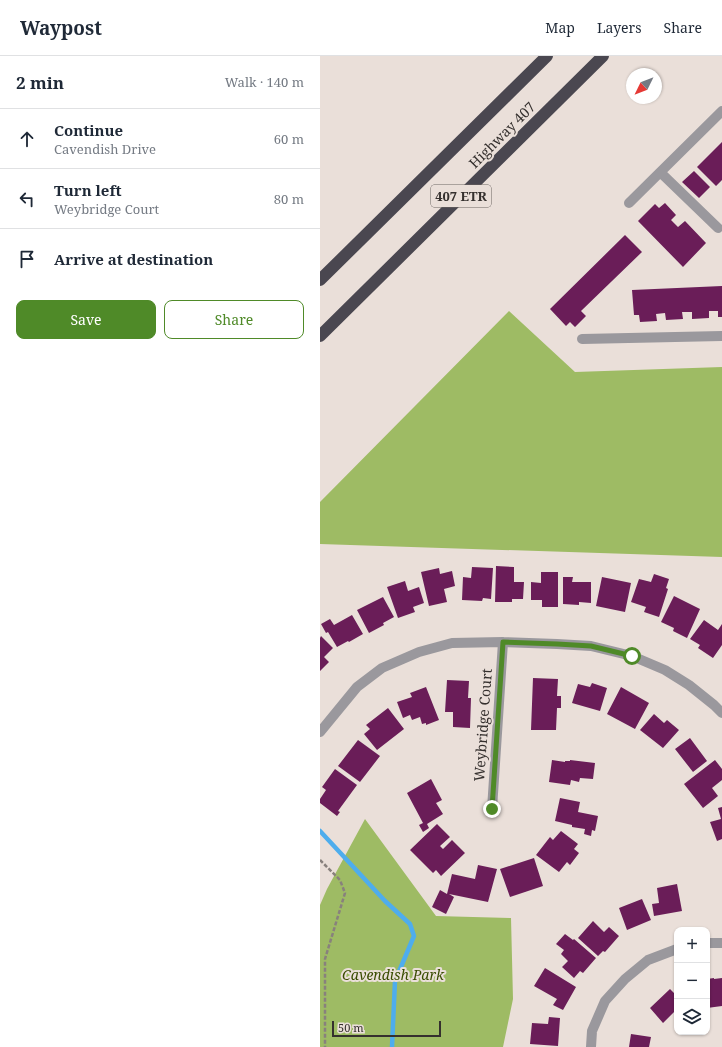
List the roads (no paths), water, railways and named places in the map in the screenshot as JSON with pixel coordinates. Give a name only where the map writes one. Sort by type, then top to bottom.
[{"type":"highway","name":"Highway 407","points":[[320,280],[547,56]]},
{"type":"highway","name":"Highway 407","points":[[320,336],[603,56]]},
{"type":"street","points":[[629,203],[722,111]]},
{"type":"street","points":[[661,173],[718,228]]},
{"type":"street","points":[[582,339],[722,336]]},
{"type":"street","points":[[320,732],[357,687],[382,668],[419,652],[452,643],[503,642],[591,646],[632,656],[665,670],[689,685],[722,713]]},
{"type":"street","name":"Weybridge Court","points":[[492,809],[503,642]]},
{"type":"street","points":[[710,943],[722,943]]},
{"type":"street","points":[[591,1047],[592,1031],[605,1001],[625,979],[648,960],[674,950]]},
{"type":"waterway","points":[[320,831],[385,901],[410,924],[414,936],[395,981],[392,1047]]},
{"type":"park label","name":"Cavendish Park","points":[[393,975]]}]
